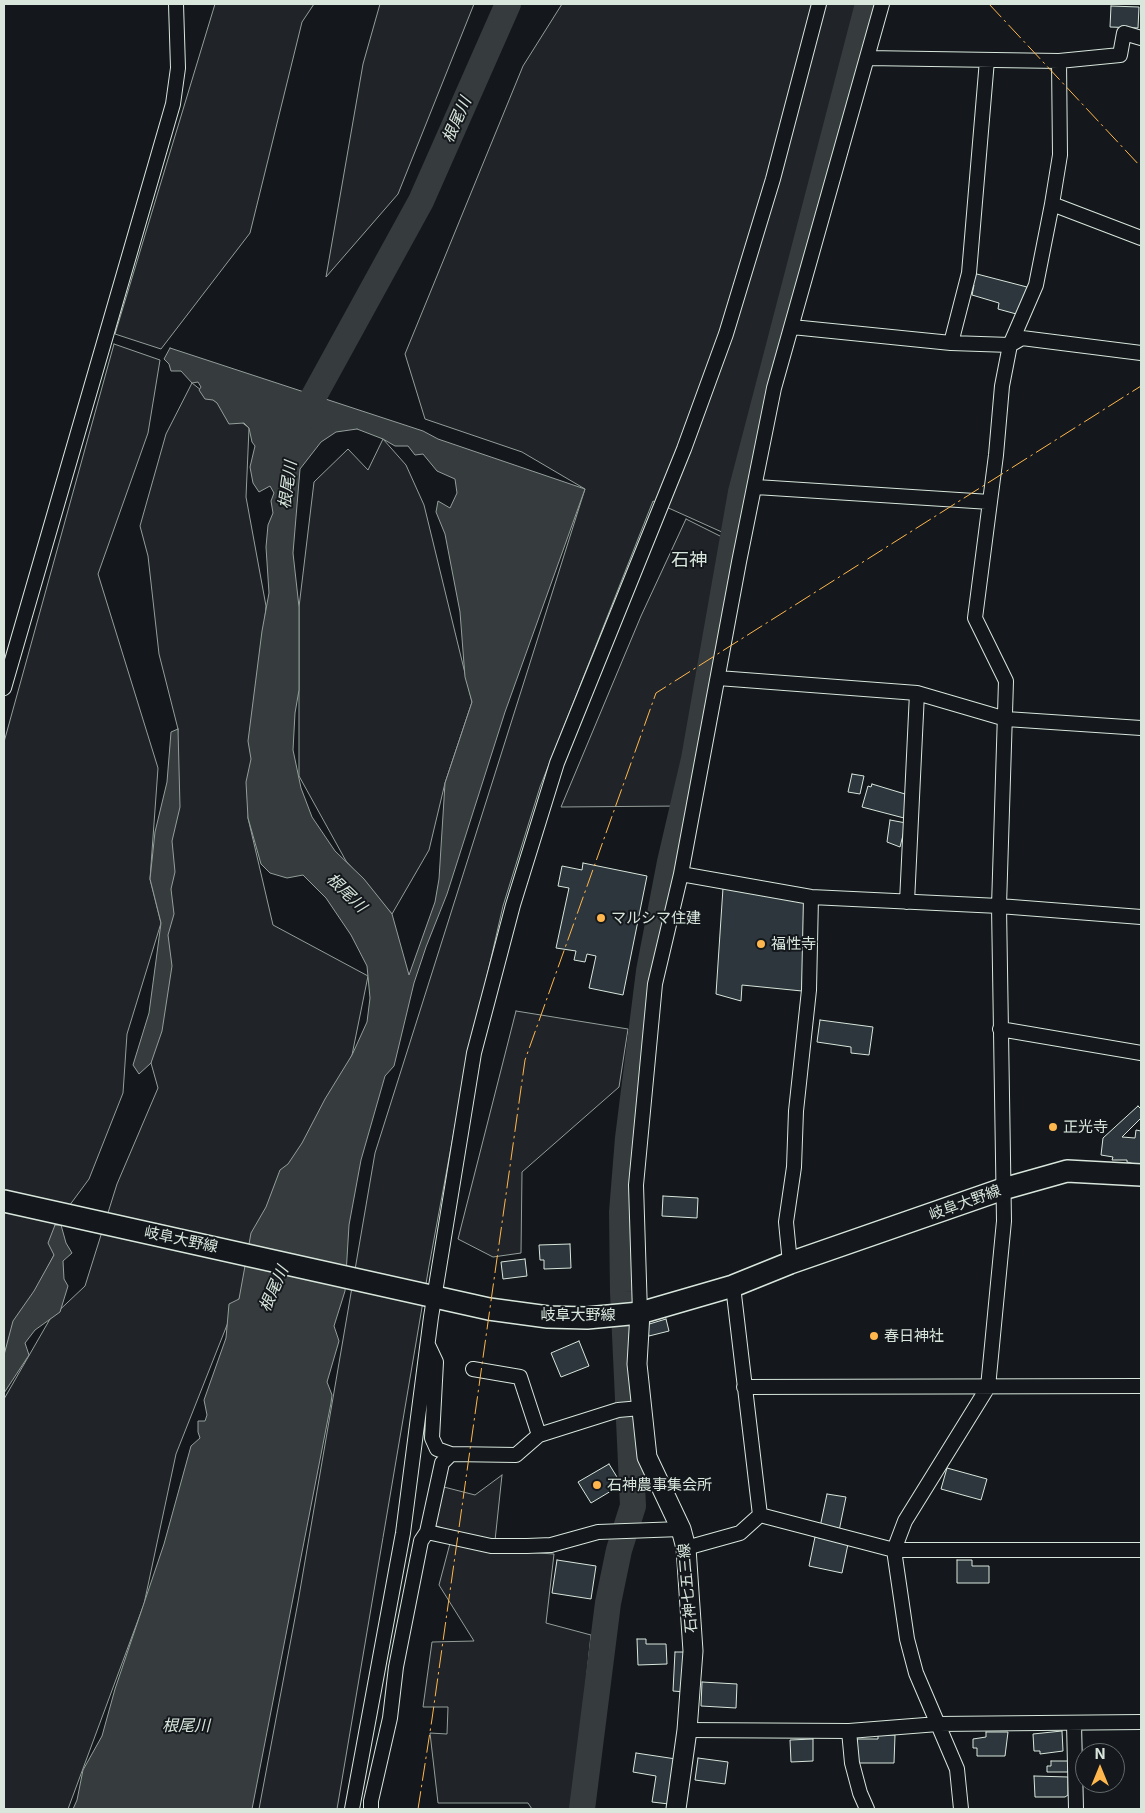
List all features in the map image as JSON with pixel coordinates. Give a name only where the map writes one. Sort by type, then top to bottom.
[{"type":"main road","name":"岐阜大野線","points":[[4,1201],[489,1309],[548,1318],[629,1315],[733,1286],[790,1263],[1003,1189],[1067,1171],[1141,1175]]},
{"type":"main road","name":"石神七五三線","points":[[629,1315],[637,1364],[638,1408],[647,1457],[681,1529],[686,1548],[693,1651],[687,1730],[676,1809]]},
{"type":"street","points":[[4,688],[174,104],[178,68],[177,10],[188,4]]},
{"type":"street","points":[[352,1809],[403,1533],[428,1345],[427,1294],[474,1053],[513,905],[557,763],[684,449],[726,334],[773,179],[819,4]]},
{"type":"street","points":[[629,1315],[636,1185],[655,984],[681,874],[739,562],[756,487],[774,388],[882,4]]},
{"type":"street","points":[[867,58],[1059,61],[1120,55],[1124,34],[1141,38]]},
{"type":"street","points":[[951,343],[969,273],[987,60]]},
{"type":"street","points":[[961,1809],[957,1768],[916,1673],[907,1640],[894,1550],[905,1521],[988,1387],[1004,1220],[999,906],[1006,681],[975,618],[1002,386],[1010,345],[1036,286],[1060,155],[1059,61]]},
{"type":"street","points":[[1052,204],[1141,238]]},
{"type":"street","points":[[792,327],[951,343],[1010,345],[1022,338],[1141,353]]},
{"type":"street","points":[[756,487],[990,502]]},
{"type":"street","points":[[718,678],[917,694],[1006,719],[1141,728]]},
{"type":"street","points":[[908,902],[917,694]]},
{"type":"street","points":[[681,874],[811,897],[999,906],[1141,917]]},
{"type":"street","points":[[790,1263],[786,1222],[794,1167],[796,1111],[809,990],[811,897]]},
{"type":"street","points":[[1000,1029],[1141,1053]]},
{"type":"street","points":[[733,1286],[760,1515]]},
{"type":"street","points":[[428,1345],[436,1362],[432,1438],[437,1449],[451,1454],[516,1455],[539,1435],[618,1410],[638,1408]]},
{"type":"street","points":[[473,1369],[520,1377],[539,1435]]},
{"type":"street","points":[[744,1387],[1141,1386]]},
{"type":"street","points":[[371,1809],[371,1801],[390,1718],[396,1667],[421,1540],[427,1532],[442,1463],[451,1454]]},
{"type":"street","points":[[686,1548],[740,1533],[760,1515]]},
{"type":"street","points":[[760,1515],[894,1550],[1141,1550]]},
{"type":"street","points":[[427,1532],[491,1546],[551,1546],[598,1532],[681,1529]]},
{"type":"street","points":[[1074,1722],[1076,1809]]},
{"type":"street","points":[[687,1730],[849,1731],[938,1724],[1141,1722]]},
{"type":"street","points":[[849,1731],[852,1763],[860,1793],[867,1809]]},
{"type":"shaded area","points":[[215,4],[314,4],[302,22],[250,233],[161,349],[115,334]]},
{"type":"shaded area","points":[[380,4],[474,4],[398,194],[326,277],[363,64]]},
{"type":"shaded area","points":[[562,4],[865,4],[853,55],[784,294],[724,533],[653,501],[540,787],[503,906],[465,1072],[429,1266],[337,1809],[259,1809],[298,1602],[375,1153],[585,489],[522,452],[425,419],[405,354],[523,66]]},
{"type":"shaded area","points":[[114,344],[160,360],[148,433],[98,574],[158,768],[150,879],[161,923],[127,1034],[123,1093],[89,1179],[55,1225],[54,1255],[4,1352],[4,742]]},
{"type":"shaded area","points":[[192,383],[249,428],[246,497],[266,606],[248,818],[273,925],[368,976],[352,1055],[227,1325],[176,1454],[144,1604],[68,1809],[4,1809],[4,1399],[50,1319],[85,1286],[117,1184],[158,1088],[151,1063],[178,729],[159,654],[148,556],[140,526],[166,434]]},
{"type":"shaded area","points":[[383,439],[406,465],[424,505],[472,702],[445,783],[429,850],[392,914],[346,861],[299,776],[299,607],[314,482],[348,449],[368,470]]},
{"type":"shaded area","points":[[686,519],[730,541],[680,806],[561,807],[641,616]]},
{"type":"shaded area","points":[[516,1011],[628,1029],[619,1087],[522,1172],[521,1253],[493,1257],[458,1239]]},
{"type":"shaded area","points":[[502,1475],[494,1550],[554,1554],[546,1623],[591,1635],[573,1809],[532,1809],[528,1803],[438,1803],[430,1733],[447,1734],[448,1707],[423,1707],[432,1642],[474,1641],[439,1585],[453,1532],[434,1525],[444,1487],[475,1495]]},
{"type":"water","points":[[170,348],[423,431],[438,439],[585,489],[505,712],[447,894],[426,947],[414,983],[394,1066],[385,1076],[361,1160],[349,1225],[345,1291],[334,1326],[339,1341],[327,1382],[332,1395],[331,1403],[252,1809],[73,1809],[77,1800],[83,1770],[102,1736],[115,1689],[164,1544],[191,1446],[200,1438],[198,1421],[205,1421],[207,1415],[204,1400],[226,1338],[229,1304],[239,1299],[251,1233],[266,1207],[280,1170],[288,1164],[302,1143],[325,1099],[352,1055],[367,1022],[370,998],[367,966],[351,935],[326,898],[303,875],[287,878],[270,873],[261,864],[248,818],[246,782],[251,759],[248,741],[262,631],[269,593],[266,547],[268,525],[273,513],[271,501],[274,493],[270,486],[259,492],[253,483],[250,467],[255,446],[252,442],[249,428],[244,423],[229,424],[217,403],[213,400],[205,399],[199,390],[201,387],[198,382],[192,383],[181,371],[171,371],[169,364],[164,359]],"holes":[[[357,429],[395,446],[408,446],[415,455],[423,454],[437,471],[455,479],[457,493],[450,508],[438,501],[436,512],[445,534],[460,612],[465,677],[472,702],[445,783],[439,879],[435,902],[409,975],[392,914],[364,879],[335,851],[312,817],[301,788],[293,750],[295,713],[299,690],[299,607],[293,553],[300,469],[321,442],[336,432]]]},
{"type":"water","points":[[178,729],[180,807],[172,841],[175,872],[171,889],[174,914],[168,935],[172,966],[162,1031],[151,1063],[139,1074],[133,1065],[149,1013],[161,923],[150,879],[155,832],[167,782],[171,732]]},
{"type":"water","points":[[55,1225],[61,1225],[66,1243],[72,1253],[63,1261],[64,1279],[68,1286],[60,1312],[35,1330],[25,1343],[29,1355],[4,1393],[4,1355],[13,1321],[34,1291],[54,1255],[48,1243]]},
{"type":"building","points":[[1111,6],[1139,7],[1138,28],[1110,27]]},
{"type":"building","points":[[973,273],[1027,287],[1020,315],[998,309],[999,303],[972,295],[974,285],[971,284]]},
{"type":"building","points":[[852,774],[864,776],[860,794],[848,792]]},
{"type":"building","points":[[872,784],[905,794],[907,798],[904,818],[862,807],[868,786],[871,787]]},
{"type":"building","points":[[890,820],[906,823],[900,847],[887,842]]},
{"type":"building","name":"マルシマ住建","points":[[583,863],[647,876],[623,995],[589,988],[596,956],[587,954],[585,962],[574,960],[576,951],[556,948],[569,888],[558,886],[562,866],[582,870]]},
{"type":"building","name":"福性寺","points":[[723,888],[805,902],[802,991],[742,985],[741,1001],[716,994]]},
{"type":"building","points":[[820,1020],[873,1027],[869,1055],[851,1053],[851,1047],[817,1042]]},
{"type":"building","points":[[1138,1106],[1141,1109],[1141,1118],[1122,1137],[1135,1138],[1136,1130],[1141,1131],[1141,1166],[1127,1162],[1127,1160],[1112,1160],[1113,1157],[1101,1155],[1103,1138]]},
{"type":"building","points":[[663,1196],[698,1198],[697,1218],[662,1216]]},
{"type":"building","points":[[570,1244],[571,1268],[544,1269],[544,1260],[540,1260],[539,1245]]},
{"type":"building","points":[[525,1259],[527,1276],[503,1279],[501,1262]]},
{"type":"building","points":[[666,1319],[669,1331],[649,1336],[646,1325]]},
{"type":"building","points":[[579,1341],[589,1366],[561,1377],[551,1353]]},
{"type":"building","name":"石神農事集会所","points":[[609,1464],[620,1482],[609,1489],[611,1491],[591,1503],[578,1482]]},
{"type":"building","points":[[947,1468],[987,1479],[981,1500],[941,1489]]},
{"type":"building","points":[[827,1494],[846,1497],[839,1531],[820,1527]]},
{"type":"building","points":[[815,1537],[848,1544],[842,1573],[809,1566]]},
{"type":"building","points":[[557,1560],[596,1566],[591,1599],[552,1593]]},
{"type":"building","points":[[957,1560],[972,1560],[972,1566],[989,1566],[989,1583],[957,1583]]},
{"type":"building","points":[[637,1639],[646,1639],[646,1644],[666,1644],[667,1664],[638,1665]]},
{"type":"building","points":[[675,1652],[686,1652],[685,1692],[673,1691]]},
{"type":"building","points":[[702,1682],[737,1684],[736,1708],[701,1706]]},
{"type":"building","points":[[1062,1731],[1063,1751],[1040,1754],[1040,1751],[1034,1751],[1033,1734]]},
{"type":"building","points":[[986,1732],[1008,1732],[1005,1756],[977,1756],[977,1748],[973,1748],[973,1739],[986,1737]]},
{"type":"building","points":[[878,1735],[895,1735],[894,1763],[856,1763],[857,1739],[878,1739]]},
{"type":"building","points":[[813,1739],[813,1761],[791,1762],[790,1740]]},
{"type":"building","points":[[636,1753],[676,1759],[669,1804],[652,1802],[656,1776],[633,1772]]},
{"type":"building","points":[[698,1758],[728,1762],[725,1784],[695,1780]]},
{"type":"building","points":[[1051,1761],[1068,1761],[1068,1772],[1047,1772],[1047,1766],[1051,1766]]},
{"type":"building","points":[[1034,1776],[1068,1777],[1068,1795],[1065,1797],[1035,1797]]},
{"type":"waterway","name":"根尾川","points":[[298,425],[421,201],[508,4]]},
{"type":"waterway","points":[[582,1809],[608,1603],[619,1550],[633,1506],[623,1292],[622,1212],[628,1138],[649,971],[670,862],[694,759],[741,492],[868,4]]},
{"type":"power","points":[[989,4],[1141,167]]},
{"type":"power","points":[[418,1809],[525,1060],[656,693],[1141,386]]},
{"type":"place","name":"マルシマ住建","points":[[601,918]]},
{"type":"place","name":"福性寺","points":[[761,944]]},
{"type":"place","name":"正光寺","points":[[1053,1127]]},
{"type":"place","name":"春日神社","points":[[874,1336]]},
{"type":"place","name":"石神農事集会所","points":[[597,1485]]},
{"type":"district","name":"石神","points":[[689,561]]}]
